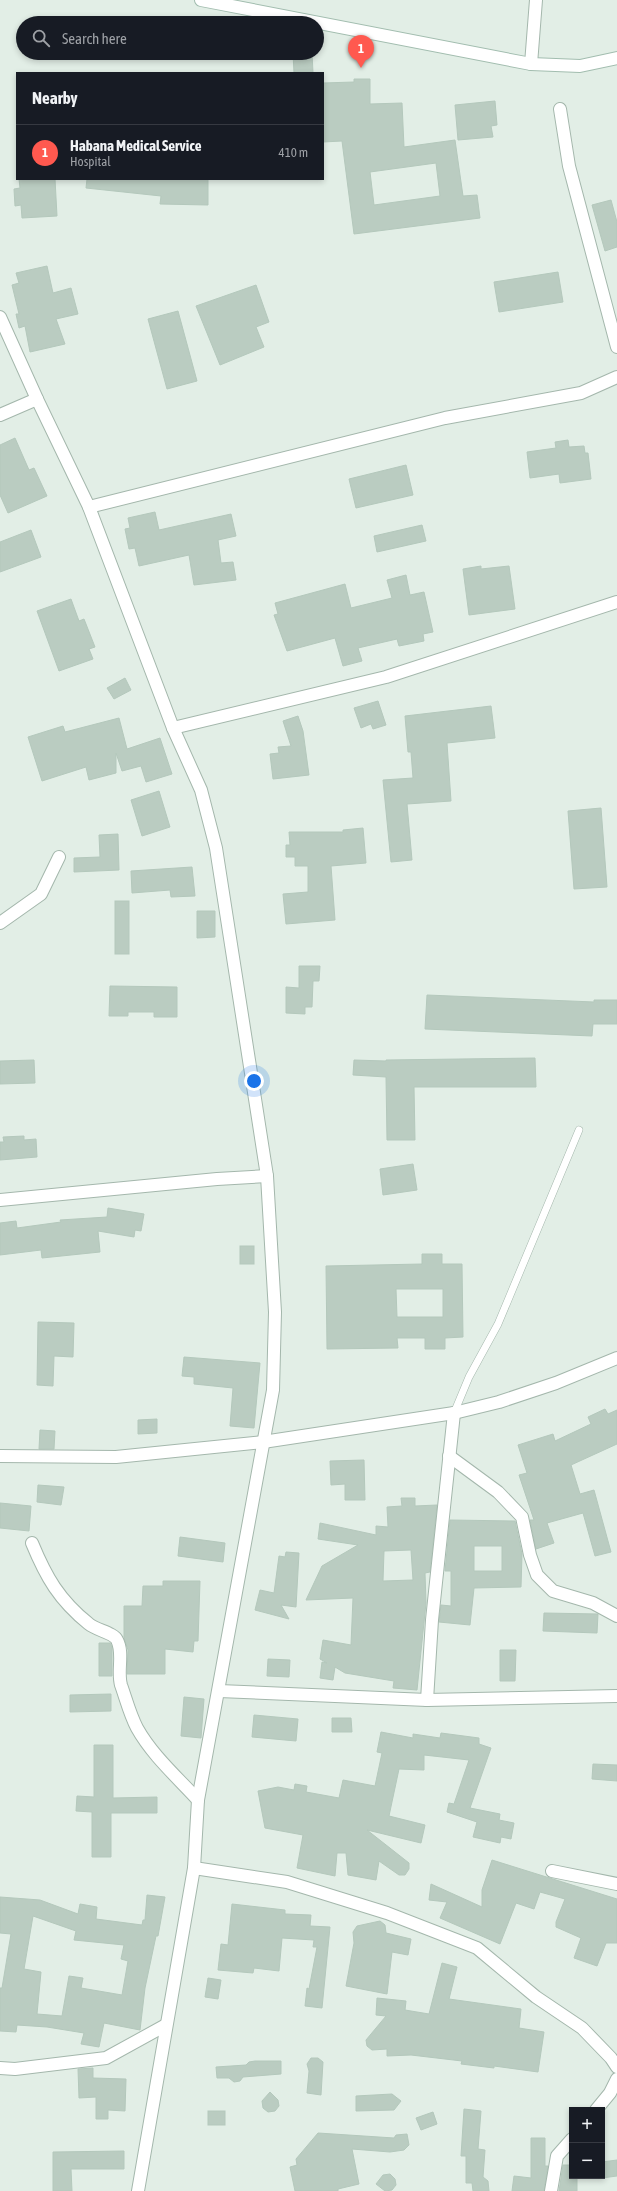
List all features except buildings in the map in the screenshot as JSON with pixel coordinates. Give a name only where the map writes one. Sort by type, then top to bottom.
[{"type":"street","points":[[201,0],[284,16]]},
{"type":"street","points":[[531,64],[536,0]]},
{"type":"street","points":[[324,24],[531,64],[580,66],[617,58]]},
{"type":"street","points":[[560,109],[569,166],[617,347]]},
{"type":"street","points":[[0,317],[37,399],[89,506],[173,728],[201,790],[216,848],[267,1176],[275,1312],[273,1390],[198,1800],[194,1868],[138,2191]]},
{"type":"street","points":[[89,506],[445,418],[581,393],[617,377]]},
{"type":"street","points":[[0,415],[37,399]]},
{"type":"street","points":[[173,728],[386,677],[617,602]]},
{"type":"street","points":[[0,923],[41,894],[59,857]]},
{"type":"street","points":[[0,1200],[217,1179],[267,1176]]},
{"type":"street","points":[[0,1456],[116,1457],[263,1442],[454,1413],[499,1402],[556,1383],[617,1358]]},
{"type":"street","points":[[427,1700],[432,1620],[454,1413]]},
{"type":"street","points":[[449,1456],[498,1492],[522,1517],[530,1555],[537,1575],[553,1591],[593,1603],[617,1616]]},
{"type":"street","points":[[32,1543],[43,1571],[55,1590],[89,1625],[100,1632],[111,1634],[117,1639],[120,1650],[121,1683],[137,1728],[152,1751],[198,1800]]},
{"type":"street","points":[[218,1691],[427,1700],[617,1696]]},
{"type":"street","points":[[194,1868],[287,1882],[387,1913],[477,1948],[536,1997],[582,2028],[612,2058],[617,2067]]},
{"type":"street","points":[[552,1871],[617,1884]]},
{"type":"street","points":[[0,2068],[15,2069],[106,2058],[166,2024]]},
{"type":"street","points":[[598,2107],[610,2093],[617,2079]]},
{"type":"street","points":[[551,2191],[557,2156],[569,2142]]},
{"type":"lane","points":[[454,1413],[470,1377],[498,1324],[579,1130]]},
{"type":"place","name":"Habana Medical Service","points":[[361,68]]}]
